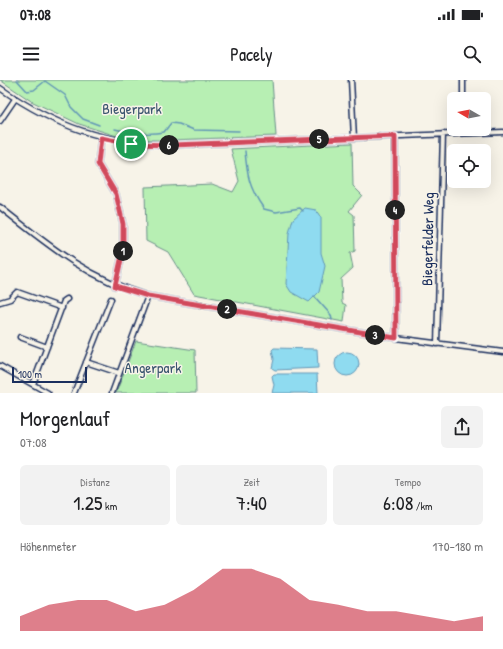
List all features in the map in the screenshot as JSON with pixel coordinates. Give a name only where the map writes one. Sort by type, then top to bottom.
[{"type":"street","points":[[351,80],[354,138]]},
{"type":"street","points":[[463,80],[463,92]]},
{"type":"street","points":[[0,88],[15,99],[67,126],[101,138],[131,144],[173,145],[447,133]]},
{"type":"street","points":[[0,121],[15,99]]},
{"type":"street","points":[[491,132],[503,132]]},
{"type":"street","name":"Biegerfelder Weg","points":[[437,344],[443,134]]},
{"type":"street","points":[[395,136],[396,338]]},
{"type":"street","points":[[101,138],[98,164],[116,194],[123,224],[123,251],[115,286]]},
{"type":"street","points":[[0,207],[66,259],[115,286],[148,296],[396,338],[503,352]]},
{"type":"street","points":[[0,302],[10,299],[17,292],[62,308]]},
{"type":"street","points":[[112,393],[148,296]]},
{"type":"street","points":[[33,384],[62,308],[67,299]]},
{"type":"street","points":[[74,393],[111,299]]},
{"type":"street","points":[[20,337],[47,347]]},
{"type":"street","points":[[86,362],[119,373]]},
{"type":"street","points":[[0,366],[48,393]]},
{"type":"green space","name":"Biegerpark","points":[[0,80],[272,80],[276,136],[171,140],[145,140],[120,137],[79,124],[31,101]]},
{"type":"green space","points":[[352,143],[353,186],[362,195],[349,211],[354,215],[355,251],[350,253],[353,268],[341,279],[342,303],[346,305],[344,322],[194,294],[168,252],[146,241],[145,187],[212,184],[233,192],[239,181],[231,149]]},
{"type":"green space","name":"Angerpark","points":[[136,341],[195,350],[196,393],[116,393]]},
{"type":"water","points":[[305,208],[316,210],[321,218],[321,253],[325,266],[319,292],[309,302],[291,292],[286,284],[289,233],[293,219]]},
{"type":"water","points":[[274,348],[317,349],[318,368],[275,370],[272,368],[274,359],[272,350]]},
{"type":"water","points":[[347,352],[355,356],[359,364],[355,372],[347,376],[339,372],[335,364],[339,356]]},
{"type":"water","points":[[274,374],[317,374],[318,393],[272,393],[274,385],[272,376]]},
{"type":"waterway","points":[[17,80],[27,91],[34,90],[45,81],[65,95],[71,107],[83,119],[99,125]]},
{"type":"waterway","points":[[115,129],[127,132],[158,133],[164,132],[171,123],[179,124],[194,130],[239,131]]},
{"type":"waterway","points":[[245,151],[252,188],[264,209],[276,212],[300,208],[303,211]]},
{"type":"waterway","points":[[314,296],[331,315],[332,320]]},
{"type":"route","points":[[395,136],[396,338],[242,312],[222,307],[148,296],[115,286],[123,251],[123,224],[114,189],[102,173],[98,164],[98,152],[101,138],[131,144],[173,145],[395,136]]}]
